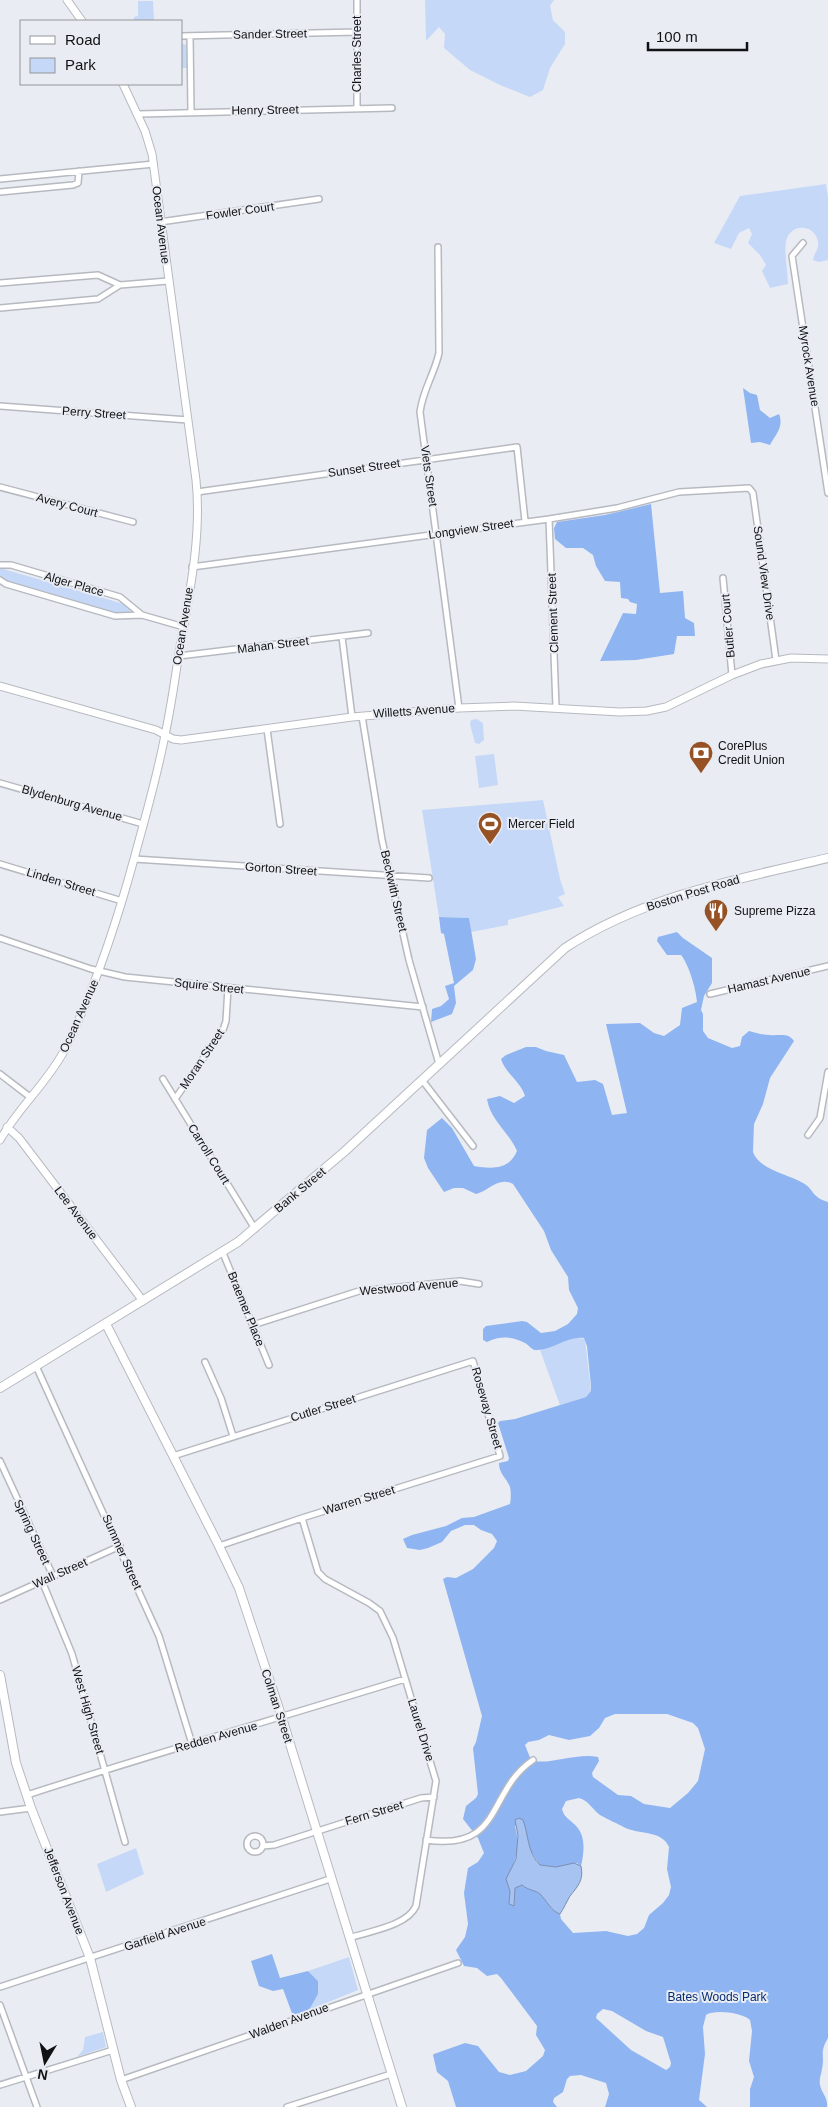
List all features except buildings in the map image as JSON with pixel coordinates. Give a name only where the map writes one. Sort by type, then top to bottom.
[{"type":"main road","points":[[67,0],[81,20]]},
{"type":"main road","name":"Ocean Avenue","points":[[0,1140],[63,1052],[99,971],[134,859],[165,734],[184,627],[192,567],[197,523],[197,492],[160,222],[154,164],[150,145],[138,114],[124,85]]},
{"type":"main road","name":"Willetts Avenue","points":[[0,686],[156,730],[173,739],[181,740],[352,716],[459,708],[502,706],[556,707],[630,712],[655,710],[682,700],[732,675],[776,660],[805,658],[828,660]]},
{"type":"main road","name":"Boston Post Road","points":[[565,948],[612,920],[679,895],[725,882],[828,858]]},
{"type":"main road","name":"Bank Street","points":[[0,1388],[223,1253],[255,1229],[333,1162],[565,948]]},
{"type":"main road","name":"Lee Avenue","points":[[7,1128],[19,1138],[143,1301]]},
{"type":"main road","name":"Colman Street","points":[[106,1324],[239,1588],[282,1718],[330,1879],[402,2107]]},
{"type":"main road","name":"Jefferson Avenue","points":[[0,1675],[16,1763],[31,1808],[90,1958],[121,2080],[131,2107]]},
{"type":"street","name":"Charles Street","points":[[357,0],[357,108]]},
{"type":"street","name":"Sander Street","points":[[182,36],[358,32]]},
{"type":"street","points":[[190,36],[191,112]]},
{"type":"street","name":"Henry Street","points":[[138,114],[392,108]]},
{"type":"street","points":[[0,179],[154,164]]},
{"type":"street","points":[[0,192],[73,185],[78,183],[79,171]]},
{"type":"street","name":"Fowler Court","points":[[160,222],[320,199]]},
{"type":"street","name":"Myrock Avenue","points":[[803,243],[792,256],[828,493]]},
{"type":"street","name":"Viets Street","points":[[438,247],[439,353],[436,365],[422,396],[420,412],[459,708]]},
{"type":"street","points":[[0,283],[98,275],[120,284],[168,280]]},
{"type":"street","points":[[0,308],[98,299],[120,284]]},
{"type":"street","name":"Perry Street","points":[[0,406],[188,420]]},
{"type":"street","name":"Sunset Street","points":[[197,492],[517,447],[526,521]]},
{"type":"street","name":"Avery Court","points":[[0,487],[133,522]]},
{"type":"street","name":"Longview Street","points":[[192,567],[549,519],[617,508],[679,492],[749,488]]},
{"type":"street","name":"Sound View Drive","points":[[749,488],[753,493],[776,660]]},
{"type":"street","name":"Clement Street","points":[[549,519],[556,707]]},
{"type":"street","name":"Alger Place","points":[[0,565],[11,565],[120,597],[142,615]]},
{"type":"street","name":"Butler Court","points":[[723,578],[732,675]]},
{"type":"street","name":"Alger Place","points":[[0,580],[6,584],[115,616],[142,615],[184,627]]},
{"type":"street","name":"Mahan Street","points":[[179,656],[368,633]]},
{"type":"street","points":[[342,637],[352,716]]},
{"type":"street","name":"Beckwith Street","points":[[362,716],[382,840],[409,960],[439,1064]]},
{"type":"street","points":[[267,729],[280,824]]},
{"type":"street","name":"Blydenburg Avenue","points":[[0,783],[143,824]]},
{"type":"street","name":"Gorton Street","points":[[134,859],[429,878]]},
{"type":"street","name":"Linden Street","points":[[0,864],[122,901]]},
{"type":"street","name":"Squire Street","points":[[0,938],[99,971],[125,977],[423,1007]]},
{"type":"street","name":"Hamast Avenue","points":[[710,994],[828,966]]},
{"type":"street","name":"Moran Street","points":[[174,1099],[223,1030],[226,1021],[228,988]]},
{"type":"street","points":[[808,1136],[820,1118],[828,1072]]},
{"type":"street","points":[[0,1074],[30,1097]]},
{"type":"street","name":"Carroll Court","points":[[163,1078],[174,1099],[255,1229]]},
{"type":"street","points":[[422,1080],[473,1146]]},
{"type":"street","name":"Braemer Place","points":[[223,1253],[269,1365]]},
{"type":"street","name":"Westwood Avenue","points":[[253,1325],[360,1290],[460,1282],[479,1284]]},
{"type":"street","name":"Cutler Street","points":[[173,1456],[473,1361]]},
{"type":"street","name":"Roseway Street","points":[[473,1361],[500,1456]]},
{"type":"street","points":[[205,1362],[221,1398],[233,1436]]},
{"type":"street","name":"Summer Street","points":[[36,1366],[120,1546],[159,1636],[192,1744]]},
{"type":"street","name":"Warren Street","points":[[219,1546],[500,1456]]},
{"type":"street","name":"Spring Street","points":[[0,1460],[53,1576]]},
{"type":"street","name":"Laurel Drive","points":[[302,1518],[318,1572],[325,1578],[369,1602],[382,1614],[390,1627],[435,1774],[434,1797],[416,1906],[412,1914],[403,1921],[349,1938]]},
{"type":"street","name":"Wall Street","points":[[0,1600],[120,1546]]},
{"type":"street","name":"West High Street","points":[[42,1581],[72,1654],[106,1769],[125,1842]]},
{"type":"street","name":"Redden Avenue","points":[[27,1795],[106,1769],[282,1718],[405,1678]]},
{"type":"street","points":[[426,1840],[454,1842],[480,1830],[491,1817],[512,1780],[534,1760]]},
{"type":"street","name":"Fern Street","points":[[263,1846],[274,1845],[421,1798],[434,1797]]},
{"type":"street","points":[[0,1812],[31,1808]]},
{"type":"street","name":"Garfield Avenue","points":[[0,1987],[330,1879]]},
{"type":"street","name":"Walden Avenue","points":[[121,2080],[458,1963]]},
{"type":"street","points":[[0,2005],[37,2107]]},
{"type":"street","points":[[0,2085],[113,2050]]},
{"type":"street","points":[[287,2107],[391,2074]]},
{"type":"street","points":[[310,2100],[313,2107]]},
{"type":"green space","points":[[425,0],[554,0],[550,6],[553,20],[565,32],[565,44],[550,68],[543,90],[530,97],[470,70],[444,48],[445,34],[439,27],[426,41]]},
{"type":"green space","points":[[138,1],[153,1],[154,20],[134,20],[134,17],[138,16]]},
{"type":"green space","points":[[182,43],[186,45],[188,68],[182,68]]},
{"type":"green space","points":[[826,184],[828,198],[828,260],[819,262],[813,260],[818,242],[813,232],[809,229],[799,228],[790,233],[786,243],[788,284],[770,288],[762,271],[766,265],[760,255],[748,243],[752,234],[749,228],[739,233],[731,249],[714,243],[740,196]]},
{"type":"green space","points":[[743,388],[757,395],[760,410],[770,418],[779,414],[780,427],[770,445],[760,442],[751,443]]},
{"type":"green space","points":[[651,504],[660,593],[683,591],[685,618],[694,623],[695,636],[677,636],[674,654],[636,660],[600,661],[623,613],[636,614],[637,604],[630,602],[628,599],[621,598],[620,582],[605,581],[596,566],[593,555],[583,548],[566,548],[555,539],[554,528],[557,522],[605,515]]},
{"type":"green space","points":[[0,568],[124,604],[130,610],[129,614],[111,613],[12,583],[0,578]]},
{"type":"green space","points":[[477,719],[483,723],[484,740],[479,744],[475,743],[470,724],[471,720]]},
{"type":"green space","points":[[494,754],[498,785],[479,788],[475,756]]},
{"type":"green space","name":"Mercer Field","points":[[543,800],[565,894],[558,897],[564,906],[508,920],[508,925],[471,932],[469,918],[439,917],[422,810]]},
{"type":"green space","points":[[439,917],[469,918],[476,959],[473,970],[454,986],[456,1003],[452,1014],[431,1022],[432,1009],[441,1006],[449,999],[445,986],[454,983],[444,934],[441,933]]},
{"type":"green space","name":"Bates Woods Park","points":[[677,932],[712,958],[712,983],[704,996],[701,1010],[703,1014],[703,1031],[708,1038],[732,1048],[740,1046],[742,1037],[749,1031],[765,1035],[786,1035],[794,1041],[770,1078],[763,1104],[754,1124],[753,1152],[761,1163],[803,1183],[818,1198],[828,1202],[828,2038],[823,2051],[820,2081],[827,2101],[827,2107],[750,2107],[750,2089],[754,2077],[749,2061],[752,2031],[750,2020],[741,2015],[716,2012],[706,2015],[703,2027],[705,2054],[699,2100],[707,2107],[605,2107],[609,2094],[606,2083],[581,2075],[570,2076],[567,2079],[563,2092],[554,2098],[553,2102],[557,2107],[456,2107],[448,2081],[437,2072],[434,2054],[465,2043],[478,2046],[499,2072],[510,2075],[526,2071],[543,2056],[545,2050],[536,2035],[537,2026],[501,1978],[497,1974],[487,1976],[477,1968],[464,1966],[456,1950],[465,1937],[468,1924],[464,1893],[468,1868],[478,1862],[484,1853],[478,1838],[463,1819],[466,1806],[478,1794],[473,1748],[482,1716],[443,1579],[447,1577],[456,1578],[473,1569],[494,1548],[497,1541],[492,1534],[474,1525],[465,1525],[451,1531],[442,1542],[420,1550],[407,1548],[403,1539],[446,1526],[462,1518],[474,1517],[510,1504],[510,1487],[499,1467],[499,1463],[508,1461],[509,1458],[498,1423],[586,1397],[591,1391],[591,1386],[587,1346],[584,1338],[572,1339],[536,1350],[525,1343],[511,1338],[501,1338],[487,1342],[483,1340],[483,1329],[486,1326],[522,1321],[527,1322],[541,1333],[555,1331],[568,1324],[577,1314],[578,1308],[569,1290],[568,1277],[551,1250],[544,1231],[513,1184],[508,1182],[498,1183],[476,1194],[463,1188],[454,1188],[444,1192],[428,1168],[424,1158],[427,1130],[442,1118],[452,1128],[474,1166],[493,1168],[509,1162],[517,1151],[496,1120],[487,1099],[500,1096],[514,1103],[525,1096],[501,1059],[526,1047],[536,1047],[564,1055],[577,1082],[595,1080],[603,1084],[612,1115],[627,1113],[606,1024],[640,1023],[654,1033],[664,1036],[680,1025],[682,1008],[697,1002],[692,977],[684,959],[681,955],[667,955],[657,941],[658,937]],"holes":[[[615,1714],[667,1714],[693,1723],[698,1728],[705,1749],[698,1781],[688,1793],[670,1808],[644,1804],[631,1796],[618,1795],[593,1777],[592,1773],[599,1761],[598,1757],[581,1756],[545,1761],[531,1760],[525,1745],[528,1742],[539,1740],[549,1735],[569,1740],[590,1736],[599,1728],[605,1718]],[[582,1799],[602,1816],[633,1831],[662,1838],[669,1847],[667,1869],[671,1887],[669,1895],[649,1915],[644,1928],[637,1934],[628,1936],[606,1931],[573,1933],[561,1919],[560,1914],[540,1894],[522,1885],[515,1888],[514,1906],[509,1904],[510,1891],[506,1879],[516,1854],[518,1840],[515,1826],[524,1825],[528,1847],[540,1865],[556,1867],[577,1863],[581,1866],[582,1836],[580,1831],[563,1812],[562,1809],[566,1801]],[[603,2009],[612,2011],[646,2031],[663,2037],[671,2063],[670,2067],[666,2070],[631,2050],[596,2018],[597,2014]]]},
{"type":"green space","points":[[575,1337],[585,1339],[591,1391],[586,1397],[560,1405],[540,1350]]},
{"type":"green space","points":[[136,1848],[144,1874],[106,1892],[97,1864]]},
{"type":"green space","points":[[272,1954],[280,1978],[308,1971],[318,1981],[318,1994],[309,2010],[293,2016],[283,1989],[273,1991],[259,1986],[251,1961]]},
{"type":"green space","points":[[349,1957],[358,1990],[309,2010],[318,1994],[318,1981],[308,1971]]},
{"type":"green space","points":[[103,2032],[106,2047],[77,2057],[83,2050],[85,2037]]},
{"type":"shaded area","points":[[519,1818],[523,1820],[530,1849],[540,1865],[556,1867],[574,1863],[581,1866],[582,1875],[580,1882],[560,1914],[538,1893],[522,1885],[515,1888],[514,1906],[509,1904],[510,1891],[506,1879],[516,1859],[518,1835],[515,1820]]},
{"type":"place","name":"CorePlus Credit Union","points":[[701,774]]},
{"type":"place","name":"Mercer Field","points":[[490,845]]},
{"type":"place","name":"Supreme Pizza","points":[[716,932]]}]
